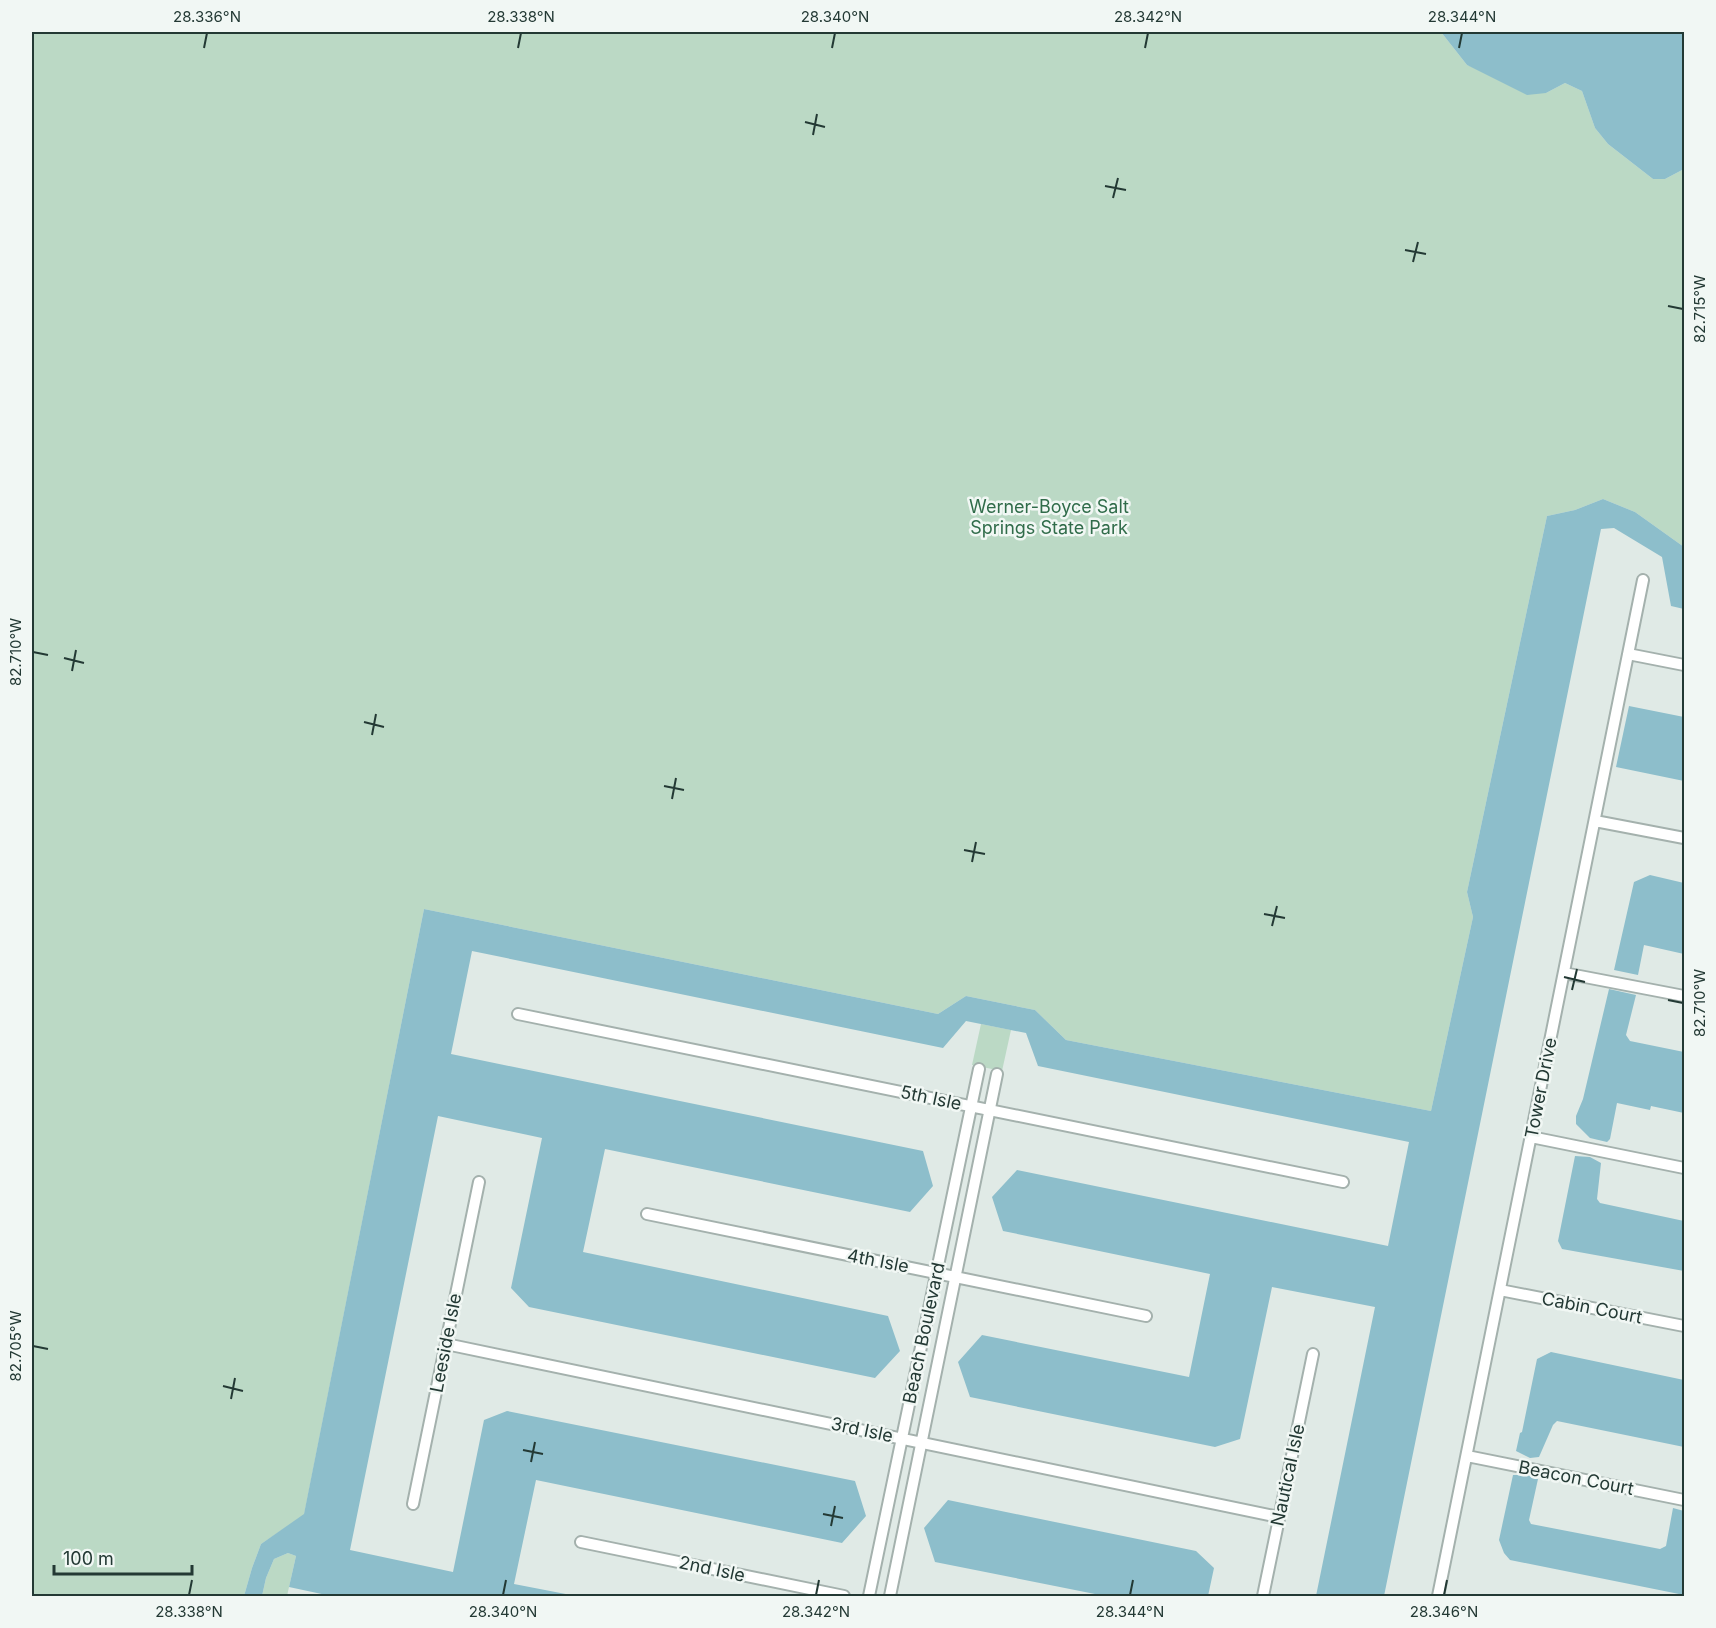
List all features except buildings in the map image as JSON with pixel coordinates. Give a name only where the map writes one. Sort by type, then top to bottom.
[{"type":"street","name":"Tower Drive","points":[[1438,1596],[1643,580]]},
{"type":"street","points":[[1628,654],[1684,665]]},
{"type":"street","points":[[1595,821],[1684,838]]},
{"type":"street","points":[[1564,973],[1684,996]]},
{"type":"street","name":"5th Isle","points":[[518,1014],[1343,1182]]},
{"type":"street","name":"Beach Boulevard","points":[[870,1596],[979,1069]]},
{"type":"street","name":"Beach Boulevard","points":[[890,1596],[997,1074]]},
{"type":"street","points":[[1531,1137],[1684,1168]]},
{"type":"street","name":"Leeside Isle","points":[[413,1504],[479,1182]]},
{"type":"street","name":"4th Isle","points":[[647,1214],[1146,1316]]},
{"type":"street","name":"Cabin Court","points":[[1500,1290],[1684,1326]]},
{"type":"street","name":"3rd Isle","points":[[446,1344],[1279,1517]]},
{"type":"street","name":"Nautical Isle","points":[[1263,1596],[1313,1354]]},
{"type":"street","name":"Beacon Court","points":[[1467,1456],[1684,1500]]},
{"type":"street","name":"2nd Isle","points":[[581,1542],[844,1596]]},
{"type":"green space","name":"Werner-Boyce Salt Springs State Park","points":[[32,32],[1441,32],[1467,65],[1546,93],[1565,83],[1582,91],[1595,128],[1608,144],[1653,179],[1665,179],[1684,169],[1684,547],[1635,512],[1603,499],[1575,510],[1547,516],[1467,892],[1473,917],[1431,1111],[1066,1040],[1035,1010],[966,996],[938,1014],[424,909],[304,1515],[261,1544],[244,1596],[32,1596]]},
{"type":"green space","points":[[981,1024],[1011,1030],[1002,1071],[972,1065]]},
{"type":"green space","points":[[288,1553],[296,1556],[287,1596],[262,1596],[274,1559]]},
{"type":"water","points":[[1441,32],[1684,32],[1684,169],[1665,179],[1653,179],[1608,144],[1595,128],[1582,91],[1565,83],[1546,93],[1527,95],[1467,65]]},
{"type":"water","points":[[1603,499],[1635,512],[1684,547],[1684,609],[1671,606],[1662,557],[1614,528],[1601,529],[1384,1596],[1316,1596],[1375,1307],[1272,1287],[1240,1439],[1215,1447],[970,1397],[958,1362],[982,1335],[1189,1377],[1210,1274],[1003,1231],[992,1197],[1017,1170],[1388,1246],[1409,1142],[1038,1066],[1026,1033],[966,1021],[943,1048],[472,951],[451,1054],[923,1151],[933,1186],[910,1212],[605,1149],[583,1252],[888,1316],[900,1351],[875,1378],[529,1307],[511,1288],[542,1138],[438,1116],[350,1550],[453,1572],[484,1420],[507,1411],[855,1481],[866,1516],[842,1543],[536,1480],[514,1584],[576,1596],[331,1596],[289,1587],[296,1556],[288,1553],[274,1559],[262,1596],[244,1596],[261,1544],[304,1514],[424,909],[938,1014],[966,996],[1035,1010],[1066,1040],[1431,1111],[1473,917],[1467,892],[1547,516],[1575,510]]},
{"type":"water","points":[[1629,706],[1684,717],[1684,781],[1616,767]]},
{"type":"water","points":[[1650,875],[1684,883],[1684,954],[1644,945],[1638,975],[1614,970],[1634,882]]},
{"type":"water","points":[[1609,989],[1636,995],[1626,1035],[1630,1041],[1684,1052],[1684,1113],[1651,1106],[1650,1110],[1617,1103],[1610,1139],[1607,1142],[1590,1138],[1576,1124],[1576,1116],[1583,1099]]},
{"type":"water","points":[[1575,1156],[1590,1157],[1601,1163],[1597,1199],[1600,1203],[1684,1221],[1684,1271],[1562,1249],[1558,1241]]},
{"type":"water","points":[[1551,1352],[1684,1380],[1684,1447],[1557,1421],[1539,1457],[1530,1458],[1516,1451],[1537,1359]]},
{"type":"water","points":[[1513,1475],[1527,1475],[1538,1479],[1529,1520],[1531,1524],[1660,1549],[1666,1546],[1673,1508],[1684,1511],[1682,1550],[1684,1553],[1684,1595],[1510,1560],[1504,1553],[1499,1540]]},
{"type":"water","points":[[948,1500],[1196,1551],[1214,1568],[1208,1596],[1105,1596],[935,1562],[924,1528]]}]
